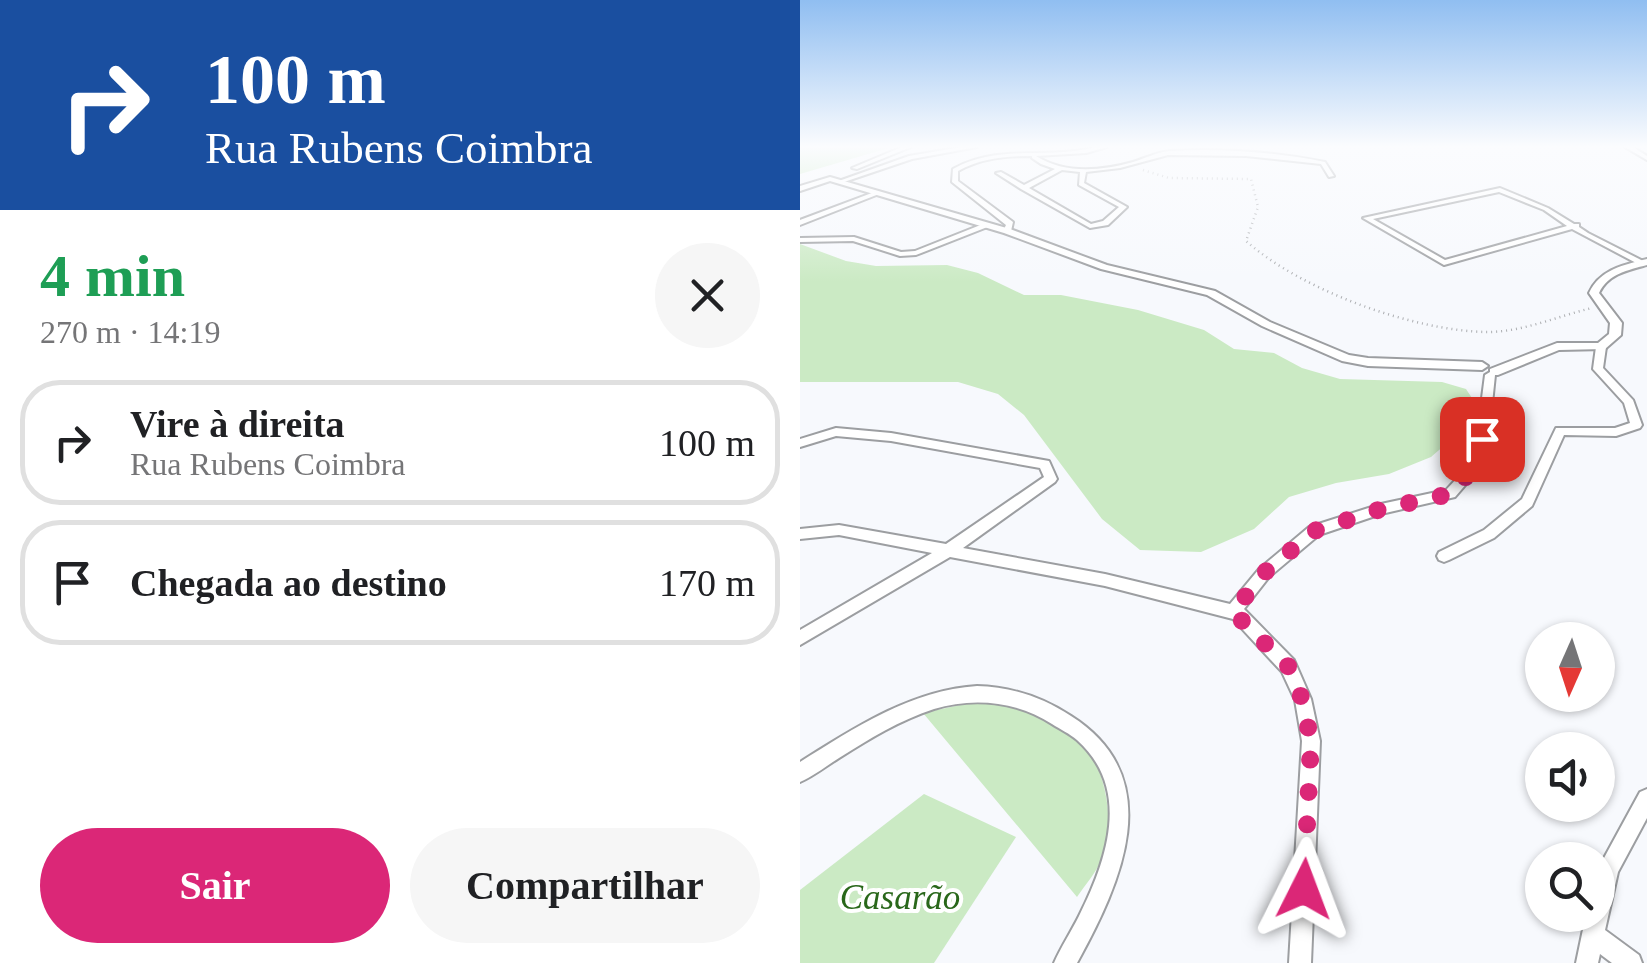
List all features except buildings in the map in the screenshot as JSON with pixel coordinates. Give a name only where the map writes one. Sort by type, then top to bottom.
[{"type":"street","points":[[874,192],[1007,230],[1104,268],[1211,293],[1266,324],[1346,358],[1453,364],[1485,373],[1557,346],[1602,347]]},
{"type":"street","points":[[967,192],[1010,224],[1007,230]]},
{"type":"street","points":[[1030,192],[1090,226],[1099,226],[1124,207],[1096,192]]},
{"type":"street","points":[[1491,192],[1367,218],[1444,264],[1576,226]]},
{"type":"street","points":[[1504,192],[1576,226],[1585,235],[1642,264]]},
{"type":"street","points":[[800,223],[877,193]]},
{"type":"street","points":[[800,240],[854,239],[900,254],[916,253],[986,226]]},
{"type":"street","points":[[1564,230],[1642,264]]},
{"type":"street","points":[[1444,556],[1490,534],[1527,502],[1560,431],[1616,432],[1636,425],[1629,402],[1598,369],[1602,347],[1615,335],[1616,323],[1594,293],[1603,278],[1642,264]]},
{"type":"street","points":[[1233,612],[1264,573],[1314,531],[1381,509],[1450,494],[1480,461],[1485,373]]},
{"type":"street","points":[[800,443],[836,432],[891,437],[1045,464],[1052,479],[949,550],[800,638]]},
{"type":"street","points":[[800,534],[839,530],[1105,580],[1233,612],[1288,666],[1302,699],[1311,741],[1300,963]]},
{"type":"street","points":[[800,773],[862,732],[937,700],[989,693],[1029,701],[1072,722],[1100,746],[1115,778],[1120,814],[1116,860],[1100,904],[1065,963]]},
{"type":"street","points":[[1615,857],[1647,800]]},
{"type":"street","points":[[1587,963],[1594,932]]},
{"type":"street","points":[[1605,932],[1631,963]]},
{"type":"path","points":[[1254,192],[1258,207],[1246,242],[1254,251],[1307,281],[1452,331],[1492,332],[1603,306]]},
{"type":"green space","points":[[800,244],[846,261],[876,266],[947,265],[978,273],[1024,295],[1061,295],[1138,310],[1204,330],[1234,349],[1274,353],[1302,368],[1340,379],[1442,382],[1466,389],[1476,404],[1461,431],[1431,457],[1389,474],[1336,483],[1289,497],[1254,529],[1201,552],[1140,550],[1102,519],[1024,415],[998,394],[958,382],[800,382]]},
{"type":"green space","points":[[983,700],[1064,725],[1089,750],[1104,785],[1107,842],[1097,868],[1077,897],[923,713]]},
{"type":"green space","name":"Casarão","points":[[924,794],[1016,837],[934,963],[800,963],[800,890]]},
{"type":"route","points":[[1304,889],[1311,741],[1302,699],[1288,666],[1233,612],[1264,573],[1314,531],[1381,509],[1450,494],[1480,461],[1482,439]]}]
